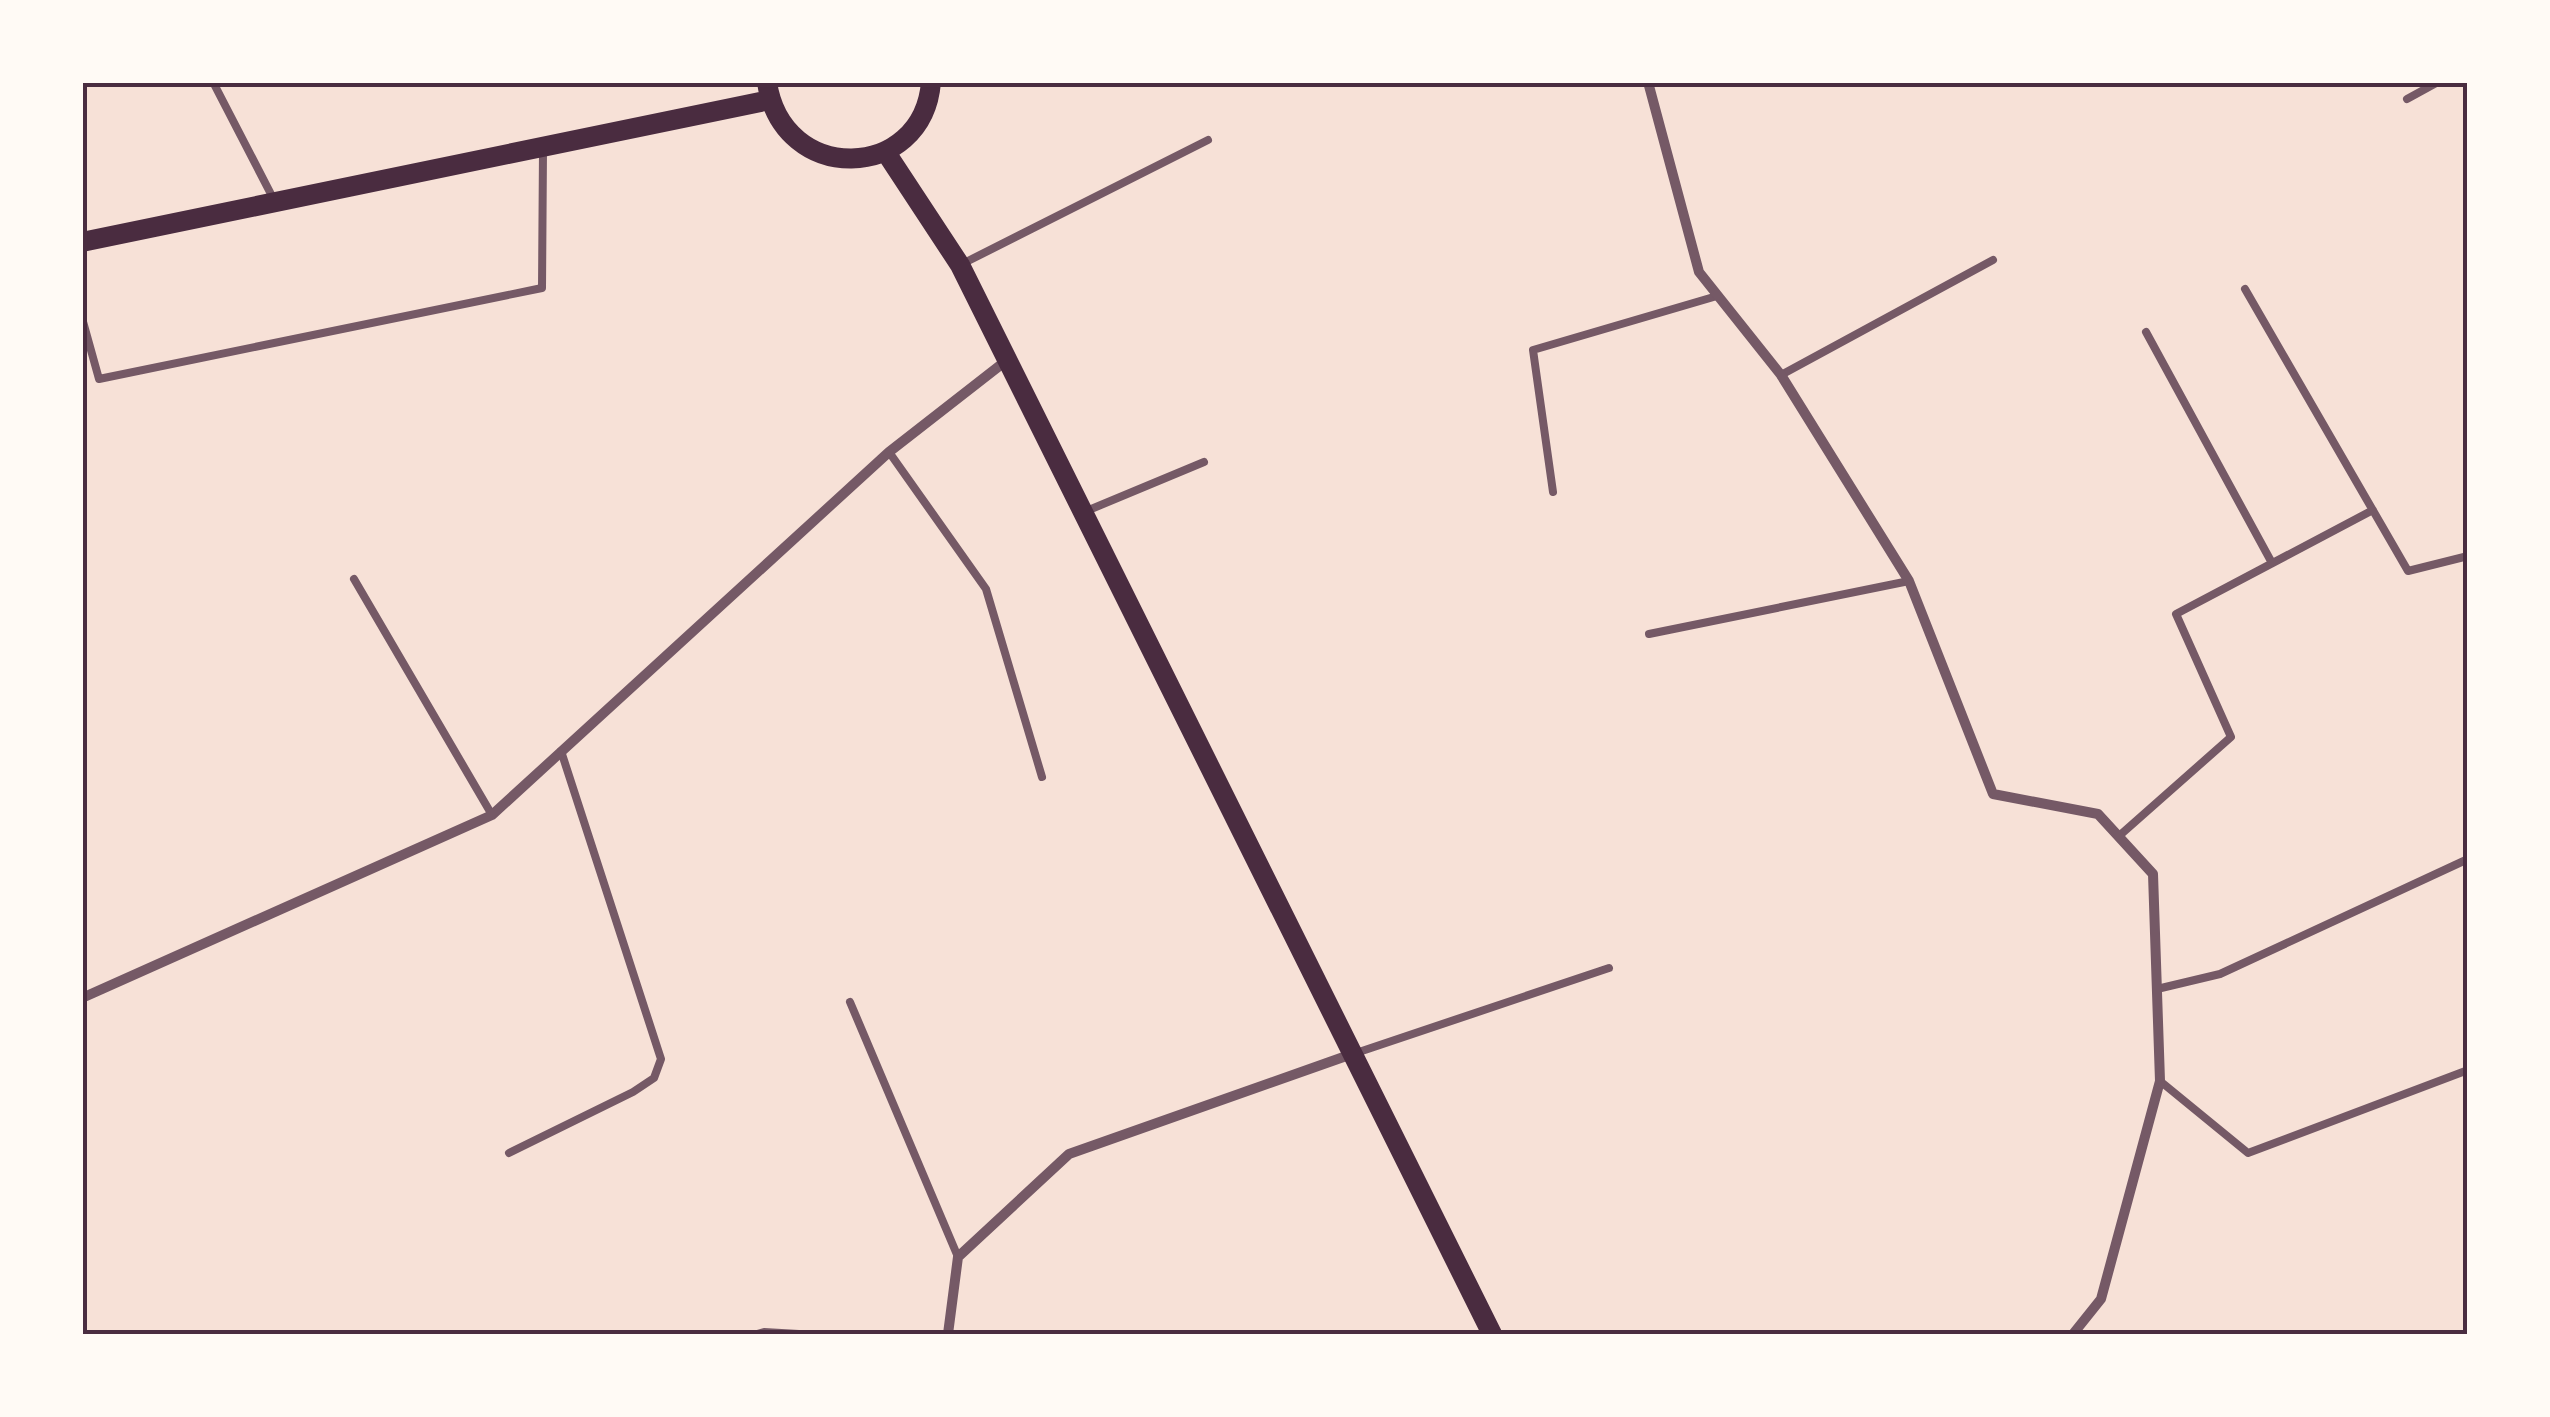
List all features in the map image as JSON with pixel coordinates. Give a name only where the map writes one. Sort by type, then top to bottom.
[{"type":"main road","points":[[82,242],[543,147],[768,91],[780,122],[795,140],[838,159],[862,159],[885,151],[907,136],[924,114],[932,82]]},
{"type":"main road","points":[[885,151],[960,265],[1492,1334]]},
{"type":"street","points":[[1648,82],[1699,272],[1782,376],[1909,581],[1993,794],[2098,814],[2153,874],[2160,1081],[2100,1299],[2073,1334]]},
{"type":"street","points":[[82,998],[492,815],[889,452],[1007,360]]},
{"type":"street","points":[[948,1334],[958,1257],[1069,1154],[1352,1054]]},
{"type":"lane","points":[[213,82],[274,202]]},
{"type":"lane","points":[[2407,99],[2438,82]]},
{"type":"lane","points":[[960,265],[1208,140]]},
{"type":"lane","points":[[82,318],[99,379],[542,288],[543,147]]},
{"type":"lane","points":[[1782,376],[1993,260]]},
{"type":"lane","points":[[2244,289],[2408,570],[2468,556]]},
{"type":"lane","points":[[1553,492],[1533,350],[1717,296]]},
{"type":"lane","points":[[2146,332],[2272,563]]},
{"type":"lane","points":[[889,452],[986,589],[1042,778]]},
{"type":"lane","points":[[1083,513],[1204,462]]},
{"type":"lane","points":[[2119,836],[2232,737],[2176,614],[2373,510]]},
{"type":"lane","points":[[354,578],[492,815]]},
{"type":"lane","points":[[1648,634],[1909,581]]},
{"type":"lane","points":[[509,1153],[633,1092],[654,1078],[660,1059],[561,752]]},
{"type":"lane","points":[[2157,989],[2220,974],[2468,859]]},
{"type":"lane","points":[[1352,1054],[1609,968]]},
{"type":"lane","points":[[850,1002],[958,1257]]},
{"type":"lane","points":[[2160,1081],[2248,1153],[2468,1070]]},
{"type":"lane","points":[[757,1334],[800,1334]]}]
